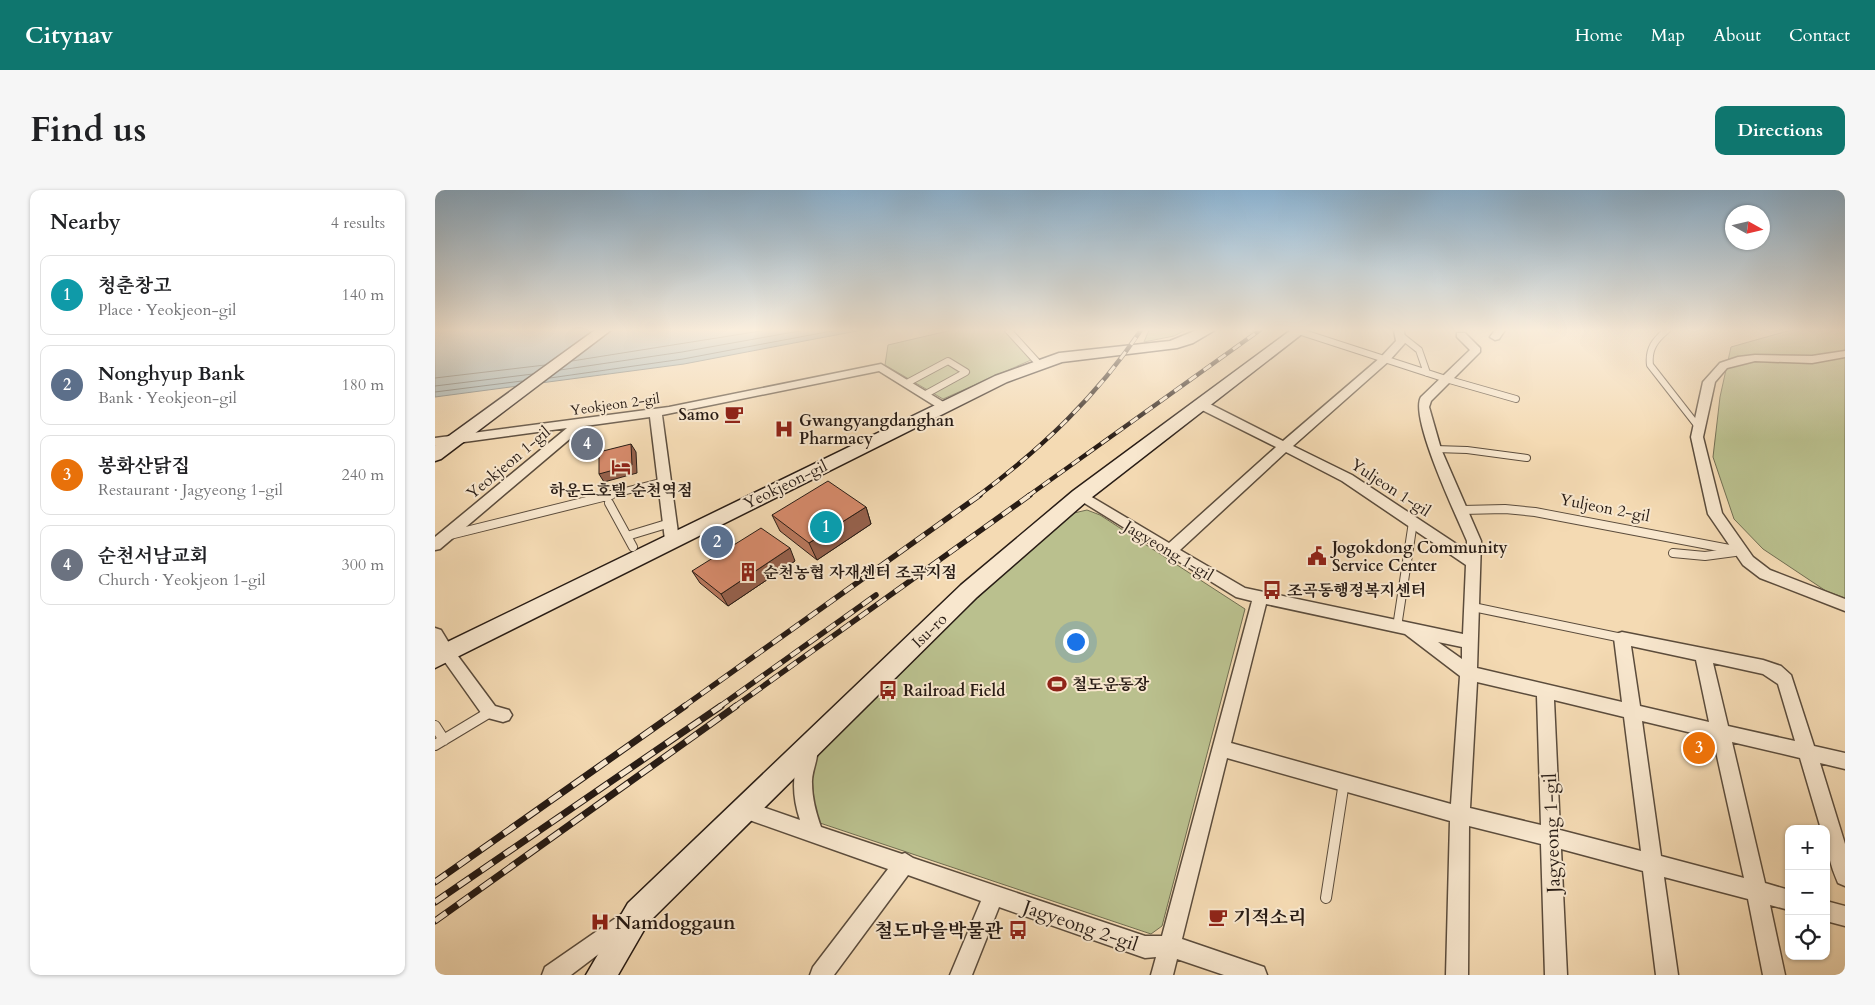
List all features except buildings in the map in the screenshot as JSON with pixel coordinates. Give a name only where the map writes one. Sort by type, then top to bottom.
[{"type":"main road","points":[[435,455],[555,367]]},
{"type":"main road","name":"Yeokjeon-gil","points":[[440,656],[671,532],[1001,379],[1032,367]]},
{"type":"main road","name":"Isu-ro","points":[[601,975],[637,913],[969,591],[1080,496],[1252,367]]},
{"type":"street","name":"Yeokjeon 2-gil","points":[[435,442],[656,413],[881,367],[944,406]]},
{"type":"street","points":[[1170,551],[1285,446],[1376,367]]},
{"type":"street","points":[[1457,975],[1460,815],[1469,642],[1473,607],[1474,541],[1435,449],[1423,408],[1425,400],[1459,367]]},
{"type":"street","points":[[1722,367],[1713,375],[1701,413],[1700,429],[1697,437],[1715,514],[1740,551],[1765,574],[1845,605]]},
{"type":"street","name":"Yuljeon 1-gil","points":[[1202,405],[1347,478],[1474,563]]},
{"type":"street","points":[[656,413],[671,532]]},
{"type":"street","name":"Yeokjeon 1-gil","points":[[435,545],[580,424]]},
{"type":"street","name":"Jagyeong 1-gil","points":[[1080,496],[1228,586],[1260,598],[1297,603],[1403,628],[1468,673],[1845,761]]},
{"type":"street","points":[[1162,975],[1260,598]]},
{"type":"street","points":[[1403,628],[1469,642]]},
{"type":"street","points":[[435,634],[440,656],[497,713]]},
{"type":"street","points":[[1667,975],[1623,638],[1763,667],[1775,671],[1785,680],[1809,753],[1845,876]]},
{"type":"street","points":[[1703,655],[1774,975]]},
{"type":"street","name":"Jagyeong 1-gil","points":[[1545,691],[1556,975]]},
{"type":"street","points":[[814,833],[801,790],[802,775],[809,753],[817,739]]},
{"type":"street","points":[[1220,748],[1460,815],[1551,836],[1785,899]]},
{"type":"street","name":"Jagyeong 2-gil","points":[[745,810],[1145,947],[1170,946],[1256,975]]},
{"type":"street","points":[[821,975],[905,864]]},
{"type":"street","points":[[961,975],[994,895]]},
{"type":"street","points":[[1830,912],[1845,916]]},
{"type":"street","points":[[553,975],[637,913]]},
{"type":"lane","points":[[907,383],[937,367]]},
{"type":"lane","points":[[926,394],[966,372],[957,367]]},
{"type":"lane","points":[[1408,367],[1516,399]]},
{"type":"lane","points":[[1426,367],[1427,373]]},
{"type":"lane","points":[[1652,367],[1700,429]]},
{"type":"lane","points":[[1435,449],[1467,450],[1527,458]]},
{"type":"lane","points":[[446,536],[665,481]]},
{"type":"lane","points":[[609,503],[633,547]]},
{"type":"lane","name":"Yuljeon 2-gil","points":[[1462,510],[1505,509],[1535,512],[1740,551]]},
{"type":"lane","points":[[1403,628],[1413,522]]},
{"type":"lane","points":[[627,536],[671,532]]},
{"type":"lane","points":[[1673,553],[1705,556],[1740,551]]},
{"type":"lane","points":[[1473,607],[1623,638]]},
{"type":"lane","points":[[435,745],[497,713]]},
{"type":"lane","points":[[435,726],[444,740]]},
{"type":"lane","points":[[1326,898],[1344,782]]},
{"type":"green space","points":[[888,367],[1016,367],[943,399]]},
{"type":"green space","points":[[1727,367],[1845,367],[1845,598],[1826,591],[1763,549],[1734,519],[1713,457],[1720,397]]},
{"type":"green space","name":"철도운동장","points":[[1087,510],[1100,515],[1245,609],[1162,926],[1151,934],[820,823],[810,808],[812,760],[1007,569],[1074,513]]},
{"type":"water","points":[[435,367],[664,367],[435,397]]},
{"type":"railway","points":[[978,496],[1046,440],[1087,399],[1114,367]]},
{"type":"railway","points":[[1028,496],[1209,367]]},
{"type":"railway","points":[[683,707],[980,495]]},
{"type":"railway","points":[[734,707],[1030,495]]},
{"type":"railway","points":[[719,707],[876,595]]},
{"type":"railway","points":[[435,882],[685,706]]},
{"type":"railway","points":[[435,902],[721,706]]},
{"type":"railway","points":[[435,921],[736,706]]},
{"type":"place","name":"Samo","points":[[734,414]]},
{"type":"place","name":"Gwangyangdanghan Pharmacy","points":[[784,429]]},
{"type":"place","name":"순천서남교회","points":[[587,444]]},
{"type":"place","name":"하운드호텔 순천역점","points":[[621,467]]},
{"type":"place","name":"청춘창고","points":[[826,527]]},
{"type":"place","name":"Nonghyup Bank","points":[[717,542]]},
{"type":"place","name":"Jogokdong Community Service Center","points":[[1317,556]]},
{"type":"place","name":"순천농협 자재센터 조곡지점","points":[[748,572]]},
{"type":"place","name":"조곡동행정복지센터","points":[[1272,590]]},
{"type":"place","name":"철도운동장","points":[[1057,684]]},
{"type":"place","name":"Railroad Field","points":[[888,690]]},
{"type":"place","name":"봉화산닭집","points":[[1699,748]]},
{"type":"place","name":"기적소리","points":[[1218,917]]},
{"type":"place","name":"Namdoggaun","points":[[600,922]]},
{"type":"place","name":"철도마을박물관","points":[[1018,930]]}]
